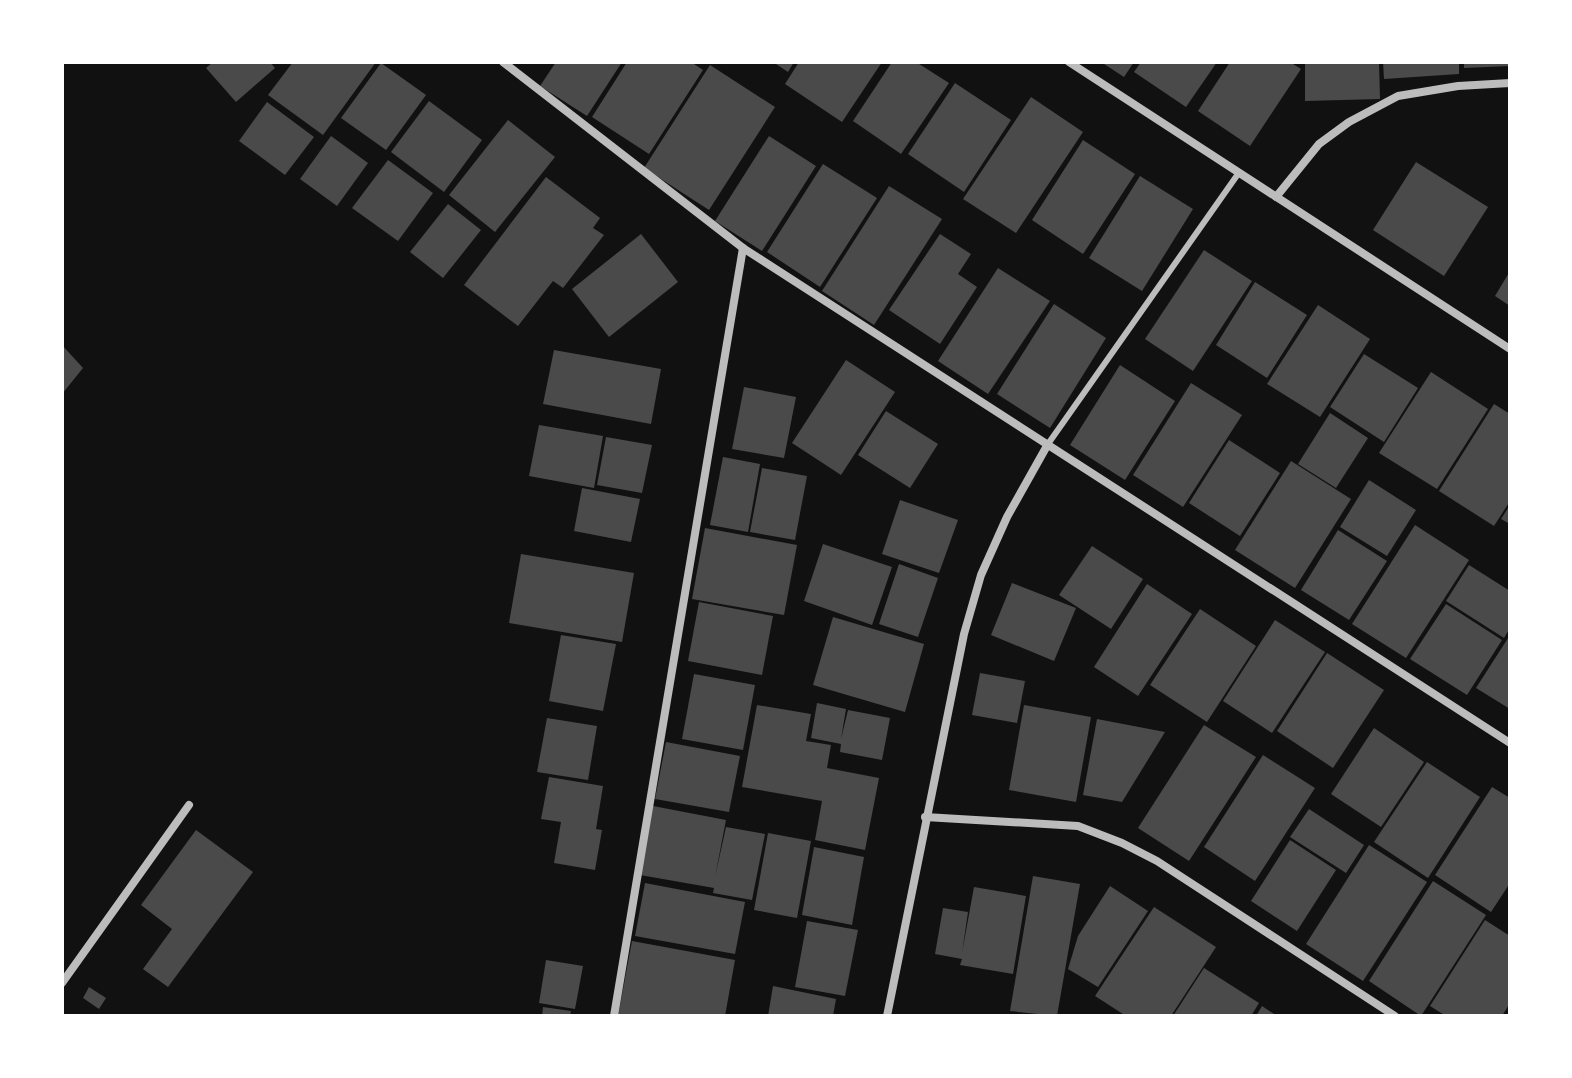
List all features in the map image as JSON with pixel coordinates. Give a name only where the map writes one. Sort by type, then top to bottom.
[{"type":"street","points":[[503,62],[743,248],[1510,743]]},
{"type":"street","points":[[1069,62],[1510,349]]},
{"type":"street","points":[[1276,197],[1319,144],[1349,122],[1398,96],[1458,86],[1510,83]]},
{"type":"street","points":[[614,1016],[743,248]]},
{"type":"street","points":[[887,1016],[964,634],[981,575],[1007,517],[1048,444]]},
{"type":"street","points":[[62,983],[189,805]]},
{"type":"street","points":[[925,817],[1078,826],[1122,843],[1157,861],[1395,1016]]},
{"type":"lane","points":[[1048,444],[1238,174]]},
{"type":"building","points":[[213,62],[270,62],[275,68],[236,102],[206,68]]},
{"type":"building","points":[[293,62],[376,62],[323,135],[268,95]]},
{"type":"building","points":[[556,62],[622,62],[587,116],[540,86]]},
{"type":"building","points":[[627,62],[691,62],[703,70],[649,154],[592,117]]},
{"type":"building","points":[[773,62],[794,62],[788,72]]},
{"type":"building","points":[[799,62],[882,62],[842,122],[785,84]]},
{"type":"building","points":[[892,62],[916,62],[949,83],[901,154],[853,121]]},
{"type":"building","points":[[1101,62],[1134,62],[1124,77]]},
{"type":"building","points":[[1141,62],[1217,62],[1186,107],[1134,72]]},
{"type":"building","points":[[1230,62],[1290,62],[1301,69],[1250,146],[1198,111]]},
{"type":"building","points":[[1305,62],[1379,62],[1380,99],[1305,101]]},
{"type":"building","points":[[1383,62],[1459,62],[1459,74],[1384,79]]},
{"type":"building","points":[[1464,62],[1510,62],[1510,66],[1464,68]]},
{"type":"building","points":[[381,63],[426,95],[386,150],[341,118]]},
{"type":"building","points":[[710,65],[775,107],[709,210],[644,168]]},
{"type":"building","points":[[955,83],[1011,120],[964,192],[908,154]]},
{"type":"building","points":[[1031,97],[1083,132],[1016,233],[963,199]]},
{"type":"building","points":[[429,101],[482,140],[444,192],[391,152]]},
{"type":"building","points":[[267,102],[314,137],[285,175],[239,141]]},
{"type":"building","points":[[508,120],[555,157],[495,232],[449,195]]},
{"type":"building","points":[[331,136],[368,163],[337,206],[300,179]]},
{"type":"building","points":[[769,136],[816,166],[762,251],[715,221]]},
{"type":"building","points":[[1083,140],[1135,174],[1083,254],[1032,220]]},
{"type":"building","points":[[388,160],[433,193],[398,241],[352,208]]},
{"type":"building","points":[[1416,162],[1488,207],[1444,276],[1373,230]]},
{"type":"building","points":[[823,164],[877,198],[820,287],[767,252]]},
{"type":"building","points":[[1140,176],[1193,209],[1142,291],[1089,258]]},
{"type":"building","points":[[546,177],[600,218],[593,228],[604,235],[563,288],[553,281],[518,326],[464,285]]},
{"type":"building","points":[[889,186],[942,219],[874,325],[822,291]]},
{"type":"building","points":[[448,204],[481,230],[443,278],[410,252]]},
{"type":"building","points":[[641,234],[678,282],[609,337],[572,289]]},
{"type":"building","points":[[940,234],[971,254],[958,274],[977,287],[940,344],[889,310]]},
{"type":"building","points":[[1204,250],[1252,281],[1193,371],[1145,339]]},
{"type":"building","points":[[998,268],[1050,301],[988,394],[938,361]]},
{"type":"building","points":[[1510,271],[1510,306],[1495,296]]},
{"type":"building","points":[[1255,282],[1307,315],[1267,378],[1216,345]]},
{"type":"building","points":[[1054,304],[1106,338],[1050,428],[997,394]]},
{"type":"building","points":[[1318,305],[1370,339],[1320,417],[1267,384]]},
{"type":"building","points":[[62,345],[83,368],[62,394]]},
{"type":"building","points":[[554,350],[661,369],[651,424],[543,404]]},
{"type":"building","points":[[1364,354],[1418,388],[1384,442],[1330,407]]},
{"type":"building","points":[[846,360],[895,392],[841,475],[792,443]]},
{"type":"building","points":[[1120,365],[1175,401],[1125,480],[1070,445]]},
{"type":"building","points":[[1431,372],[1488,409],[1437,489],[1379,453]]},
{"type":"building","points":[[1191,383],[1242,415],[1183,507],[1133,475]]},
{"type":"building","points":[[744,387],[796,397],[784,458],[732,449]]},
{"type":"building","points":[[1494,404],[1510,414],[1510,501],[1494,526],[1439,491]]},
{"type":"building","points":[[886,411],[938,444],[910,488],[858,455]]},
{"type":"building","points":[[1330,413],[1368,438],[1336,488],[1298,464]]},
{"type":"building","points":[[539,425],[603,436],[594,488],[529,476]]},
{"type":"building","points":[[606,437],[652,445],[642,493],[597,485]]},
{"type":"building","points":[[1229,440],[1280,473],[1240,536],[1189,503]]},
{"type":"building","points":[[723,457],[760,464],[748,532],[710,525]]},
{"type":"building","points":[[1291,461],[1351,499],[1295,588],[1235,550]]},
{"type":"building","points":[[762,468],[807,476],[795,540],[750,532]]},
{"type":"building","points":[[1369,480],[1416,510],[1387,556],[1340,527]]},
{"type":"building","points":[[582,488],[640,499],[631,542],[574,531]]},
{"type":"building","points":[[900,500],[958,520],[939,573],[882,554]]},
{"type":"building","points":[[1510,505],[1510,524],[1501,519]]},
{"type":"building","points":[[1415,525],[1469,560],[1406,658],[1352,624]]},
{"type":"building","points":[[705,528],[797,545],[784,615],[692,599]]},
{"type":"building","points":[[1338,530],[1387,561],[1349,620],[1301,590]]},
{"type":"building","points":[[823,544],[892,567],[872,625],[804,601]]},
{"type":"building","points":[[1092,546],[1143,579],[1111,629],[1059,595]]},
{"type":"building","points":[[521,554],[634,573],[622,642],[509,623]]},
{"type":"building","points":[[899,564],[938,578],[918,637],[879,624]]},
{"type":"building","points":[[1469,565],[1510,591],[1510,628],[1504,638],[1446,601]]},
{"type":"building","points":[[1012,583],[1076,608],[1054,661],[991,635]]},
{"type":"building","points":[[1147,584],[1192,614],[1138,696],[1094,667]]},
{"type":"building","points":[[699,602],[773,616],[762,675],[688,661]]},
{"type":"building","points":[[1446,604],[1502,640],[1467,695],[1410,659]]},
{"type":"building","points":[[1200,609],[1256,646],[1207,722],[1150,685]]},
{"type":"building","points":[[833,617],[924,644],[905,712],[813,685]]},
{"type":"building","points":[[1275,620],[1325,652],[1272,733],[1223,701]]},
{"type":"building","points":[[561,635],[616,644],[603,711],[549,701]]},
{"type":"building","points":[[1510,635],[1510,709],[1476,688]]},
{"type":"building","points":[[1327,653],[1384,690],[1333,768],[1277,731]]},
{"type":"building","points":[[980,673],[1025,681],[1017,723],[972,715]]},
{"type":"building","points":[[694,674],[755,685],[743,750],[682,739]]},
{"type":"building","points":[[817,703],[846,709],[841,739],[848,710],[890,718],[882,760],[840,752],[841,744],[811,738]]},
{"type":"building","points":[[757,705],[811,714],[806,741],[831,745],[827,768],[879,778],[865,850],[815,840],[822,801],[742,787]]},
{"type":"building","points":[[1024,705],[1091,717],[1076,802],[1009,790]]},
{"type":"building","points":[[547,718],[597,726],[588,780],[537,772]]},
{"type":"building","points":[[1097,719],[1165,732],[1122,802],[1083,795]]},
{"type":"building","points":[[1204,725],[1256,757],[1189,861],[1138,828]]},
{"type":"building","points":[[1374,728],[1424,762],[1381,827],[1331,794]]},
{"type":"building","points":[[666,742],[740,756],[729,812],[655,799]]},
{"type":"building","points":[[1263,755],[1315,788],[1255,881],[1204,847]]},
{"type":"building","points":[[1427,762],[1480,797],[1428,878],[1374,842]]},
{"type":"building","points":[[549,777],[603,786],[596,829],[602,830],[595,870],[554,863],[561,822],[541,819]]},
{"type":"building","points":[[1492,787],[1510,798],[1510,883],[1491,912],[1435,875]]},
{"type":"building","points":[[653,806],[726,820],[715,877],[726,827],[765,834],[752,900],[713,893],[714,888],[640,875]]},
{"type":"building","points":[[1309,809],[1364,845],[1346,873],[1290,837]]},
{"type":"building","points":[[196,830],[253,872],[168,987],[143,969],[172,929],[141,905]]},
{"type":"building","points":[[768,833],[811,841],[797,918],[754,910]]},
{"type":"building","points":[[1290,840],[1336,870],[1297,931],[1251,901]]},
{"type":"building","points":[[1369,845],[1427,882],[1363,981],[1306,944]]},
{"type":"building","points":[[814,847],[864,857],[852,925],[802,915]]},
{"type":"building","points":[[1033,876],[1080,884],[1057,1016],[1010,1011]]},
{"type":"building","points":[[1433,881],[1486,915],[1421,1016],[1369,981]]},
{"type":"building","points":[[645,883],[745,902],[735,954],[635,936]]},
{"type":"building","points":[[1110,886],[1148,911],[1098,987],[1068,969],[1078,936]]},
{"type":"building","points":[[974,887],[1026,896],[1013,974],[960,965],[962,959],[935,954],[943,908],[968,912],[962,953]]},
{"type":"building","points":[[1154,907],[1216,947],[1171,1016],[1126,1016],[1095,996]]},
{"type":"building","points":[[1485,920],[1510,936],[1510,1003],[1502,1016],[1446,1016],[1430,1006]]},
{"type":"building","points":[[807,921],[858,930],[845,996],[795,987]]},
{"type":"building","points":[[632,941],[735,960],[725,1016],[618,1016]]},
{"type":"building","points":[[546,960],[583,966],[575,1009],[539,1003]]},
{"type":"building","points":[[1204,968],[1259,1003],[1251,1016],[1173,1016]]},
{"type":"building","points":[[773,986],[836,999],[833,1016],[768,1016]]},
{"type":"building","points":[[89,987],[106,998],[99,1009],[83,998]]},
{"type":"building","points":[[1262,1006],[1277,1016],[1256,1016]]},
{"type":"building","points":[[543,1007],[571,1011],[570,1016],[542,1016]]}]
